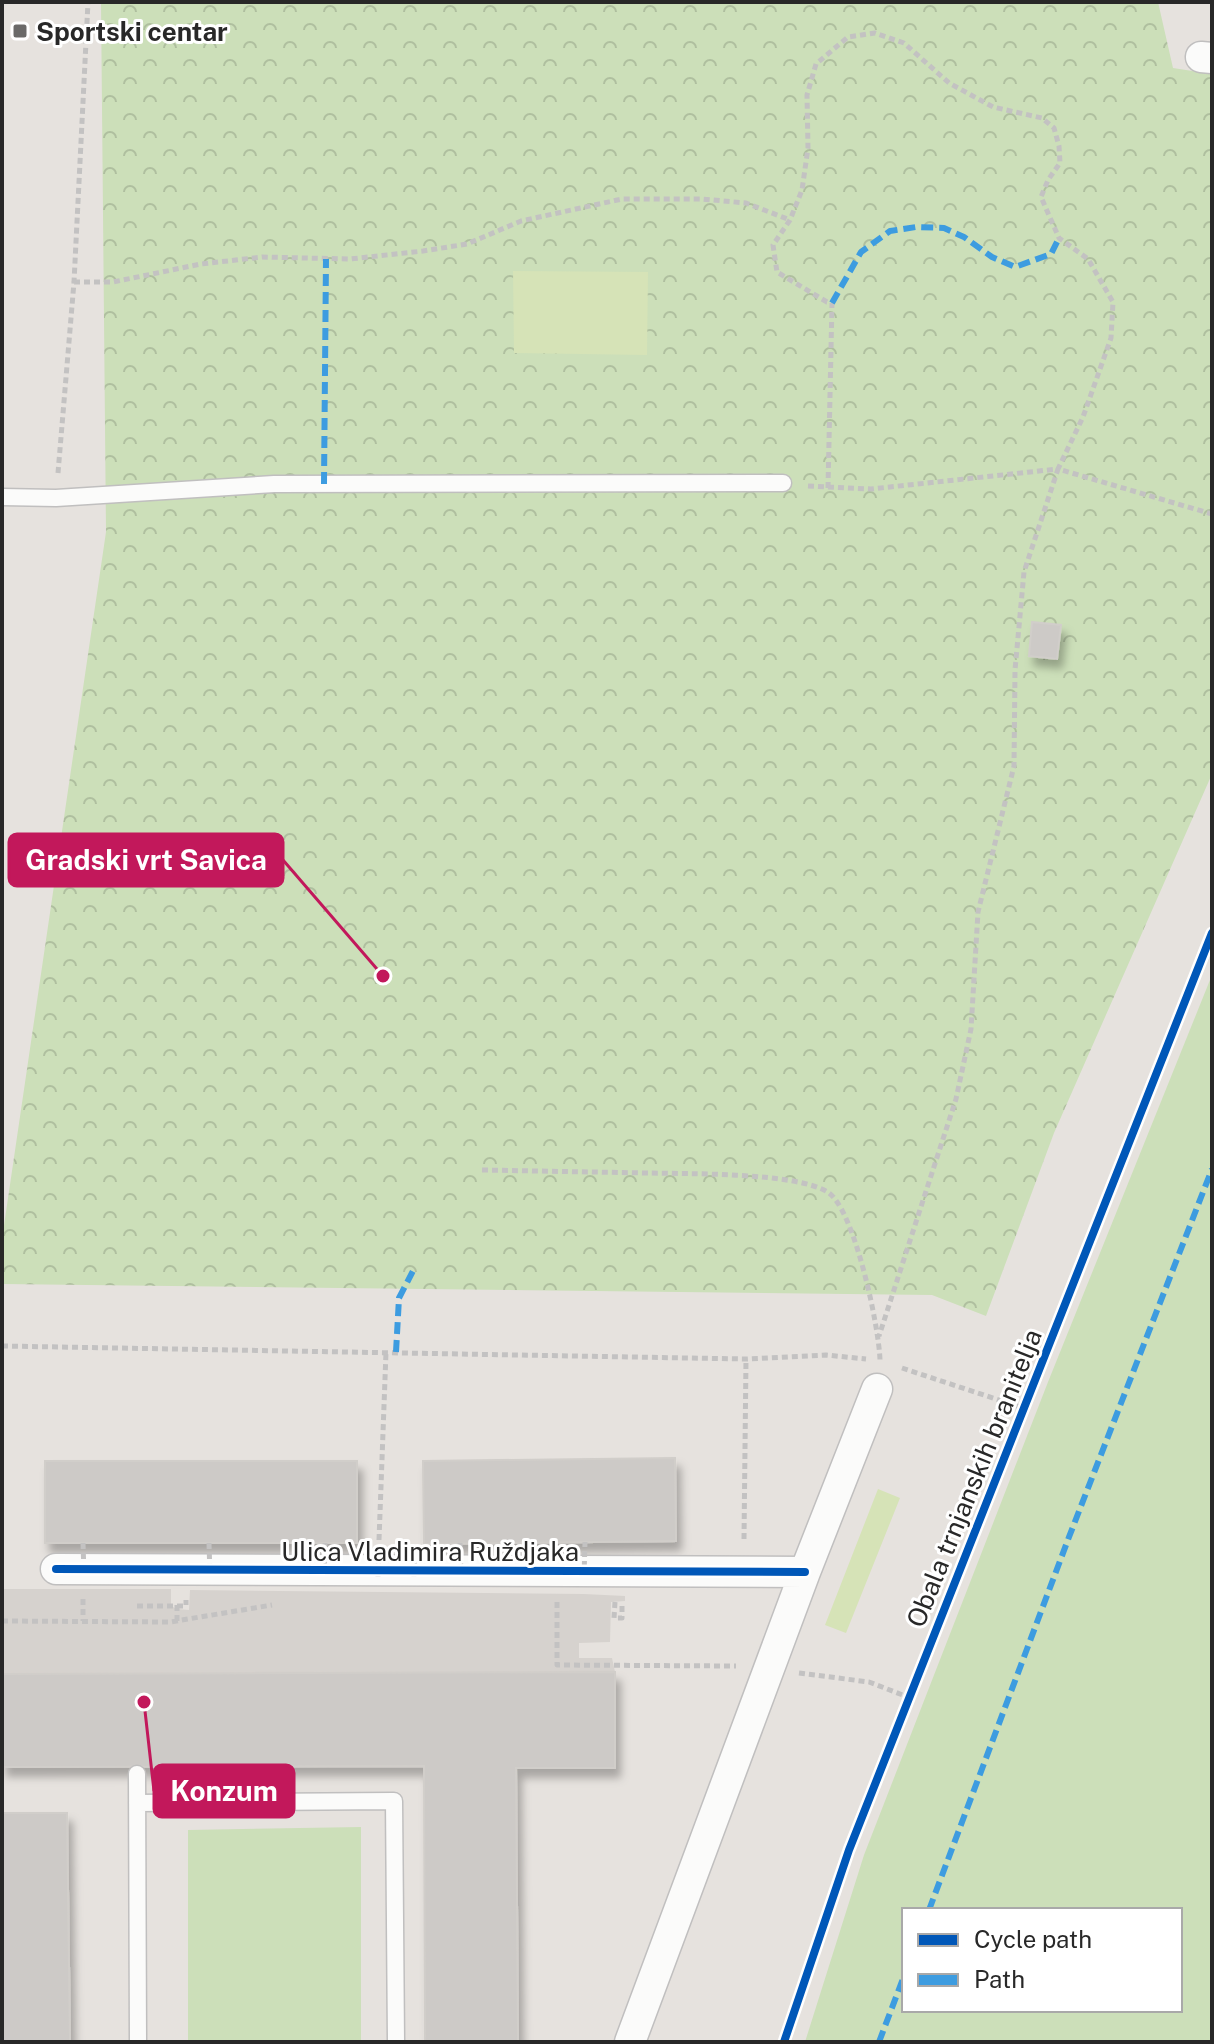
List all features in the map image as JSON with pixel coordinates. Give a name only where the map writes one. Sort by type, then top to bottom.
[{"type":"street","points":[[630,2042],[805,1572],[886,1377]]},
{"type":"street","name":"Ulica Vladimira Ruždjaka","points":[[70,1571],[137,1588],[805,1572]]},
{"type":"lane","points":[[2,497],[56,498],[274,484],[783,483]]},
{"type":"lane","points":[[137,1774],[138,2042]]},
{"type":"lane","points":[[137,1803],[394,1801],[396,2042]]},
{"type":"path","points":[[56,498],[74,282],[88,2]]},
{"type":"path","points":[[828,488],[832,303],[777,272],[773,245],[790,220],[802,190],[808,148],[807,95],[816,64],[848,37],[875,33],[904,43],[949,83],[993,107],[1042,118],[1054,128],[1060,163],[1041,197],[1059,238],[1088,259],[1113,302],[1111,338],[1083,417],[1058,469],[1024,572],[1015,670],[1014,766],[978,912],[971,1029],[956,1099],[879,1336]]},
{"type":"path","points":[[74,282],[113,282],[201,264],[262,257],[350,259],[423,251],[467,244],[521,221],[622,199],[702,199],[746,203],[790,220]]},
{"type":"path","points":[[783,483],[871,489],[1058,469],[1212,514]]},
{"type":"path","points":[[2,1346],[746,1359],[826,1355],[880,1361],[879,1336],[849,1220],[830,1194],[805,1183],[731,1175],[482,1170]]},
{"type":"path","points":[[378,1577],[386,1352]]},
{"type":"path","points":[[744,1552],[746,1359]]},
{"type":"path","points":[[886,1377],[1023,1408]]},
{"type":"path","points":[[584,1577],[585,1542]]},
{"type":"path","points":[[70,1571],[83,1543]]},
{"type":"path","points":[[209,1543],[210,1576]]},
{"type":"path","points":[[324,1576],[325,1543]]},
{"type":"path","points":[[460,1543],[461,1577]]},
{"type":"path","points":[[414,1548],[414,1577]]},
{"type":"path","points":[[137,1588],[174,1608],[177,1621]]},
{"type":"path","points":[[544,1598],[557,1598],[557,1665],[739,1666]]},
{"type":"path","points":[[2,1621],[177,1621],[280,1603]]},
{"type":"path","points":[[790,1672],[869,1682],[908,1697]]},
{"type":"path","points":[[903,1711],[914,1683]]},
{"type":"green space","points":[[101,2],[1158,2],[1173,68],[1212,74],[1212,774],[1054,1133],[986,1316],[932,1295],[2,1284],[2,1239],[106,532]]},
{"type":"green space","points":[[513,271],[648,272],[647,355],[514,353]]},
{"type":"green space","points":[[1212,975],[1212,2042],[805,2042],[864,1855],[1048,1382]]},
{"type":"green space","points":[[878,1489],[900,1498],[846,1633],[825,1625]]},
{"type":"green space","points":[[361,1827],[361,2042],[188,2042],[188,1830]]},
{"type":"shaded area","points":[[2,1589],[171,1589],[171,1606],[189,1610],[190,1590],[584,1594],[625,1596],[625,1601],[611,1602],[610,1642],[579,1643],[579,1658],[612,1658],[615,1672],[2,1674]]},
{"type":"building","points":[[1032,622],[1061,625],[1057,659],[1029,656]]},
{"type":"building","points":[[675,1458],[676,1541],[424,1544],[423,1461]]},
{"type":"building","points":[[45,1461],[357,1461],[357,1543],[45,1543]]},
{"type":"building","points":[[615,1672],[615,1768],[516,1768],[518,2042],[425,2042],[424,1766],[2,1767],[2,1674]]},
{"type":"building","points":[[2,1813],[67,1813],[70,2042],[2,2042]]},
{"type":"marked path","points":[[832,303],[861,252],[890,231],[916,227],[944,228],[1015,267],[1051,254],[1059,238]]},
{"type":"marked path","points":[[324,484],[326,259]]},
{"type":"marked path","points":[[930,1908],[1212,1169]]},
{"type":"marked path","points":[[396,1352],[399,1298],[414,1269]]},
{"type":"marked path","points":[[879,2042],[902,1981]]},
{"type":"cycle path","name":"Obala trnjanskih branitelja","points":[[784,2042],[849,1850],[1212,933]]},
{"type":"cycle path","points":[[56,1569],[805,1572]]},
{"type":"place","name":"Sportski centar","points":[[20,31]]},
{"type":"place","name":"Gradski vrt Savica","points":[[383,976]]},
{"type":"place","name":"Konzum","points":[[144,1702]]}]
